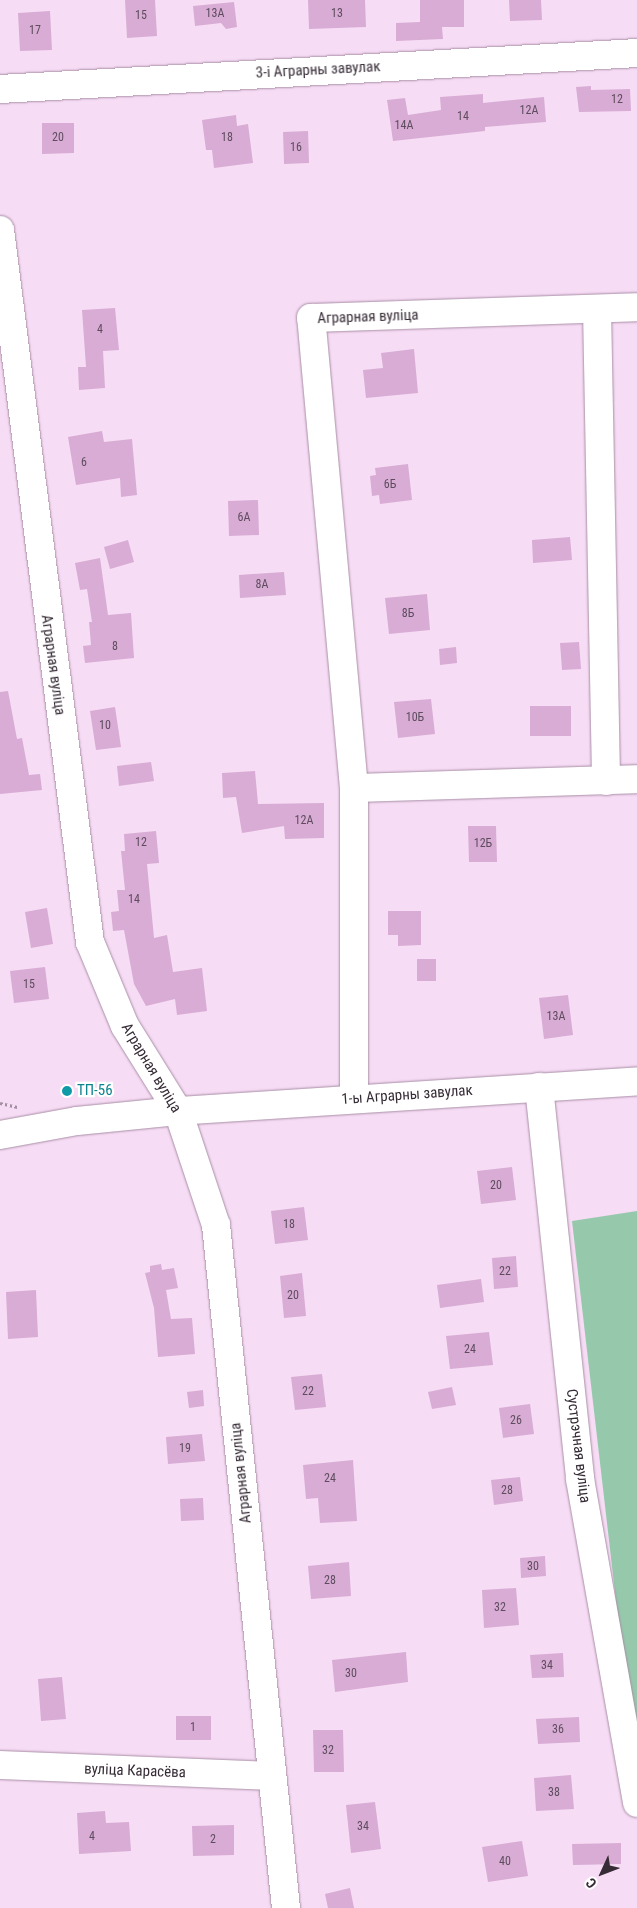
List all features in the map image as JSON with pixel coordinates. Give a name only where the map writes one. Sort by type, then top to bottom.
[{"type":"street","name":"3-і Аграрны завулак","points":[[0,89],[637,53]]},
{"type":"street","name":"Аграрная вуліца","points":[[0,230],[90,942],[125,1026],[178,1111],[216,1225],[286,1908]]},
{"type":"street","name":"Аграрная вуліца","points":[[354,1099],[354,788],[311,318],[597,309],[637,306]]},
{"type":"street","points":[[597,309],[606,781]]},
{"type":"street","points":[[354,788],[637,779]]},
{"type":"street","name":"1-ы Аграрны завулак","points":[[0,1135],[77,1121],[178,1111],[637,1081]]},
{"type":"street","name":"Сустрэчная вуліца","points":[[539,1087],[580,1479],[637,1803]]},
{"type":"street","name":"вуліца Карасёва","points":[[0,1765],[271,1776]]},
{"type":"green space","points":[[637,1211],[637,1782],[572,1221]]},
{"type":"building","points":[[125,0],[155,0],[157,36],[127,38]]},
{"type":"building","points":[[308,0],[365,0],[366,27],[309,29]]},
{"type":"building","points":[[420,0],[464,0],[464,27],[442,27],[443,39],[396,41],[396,23],[420,22]]},
{"type":"building","points":[[509,0],[541,0],[542,20],[510,21]]},
{"type":"building","points":[[234,2],[237,27],[226,29],[221,23],[195,26],[193,6]]},
{"type":"building","points":[[50,11],[52,50],[20,51],[18,13]]},
{"type":"building","points":[[591,86],[591,90],[630,89],[631,111],[579,112],[576,87]]},
{"type":"building","points":[[483,94],[483,103],[544,97],[546,122],[485,127],[485,131],[393,141],[387,100],[405,98],[408,115],[441,110],[440,97]]},
{"type":"building","points":[[236,115],[237,126],[248,124],[253,163],[214,168],[212,150],[206,150],[202,120]]},
{"type":"building","points":[[42,123],[74,123],[74,153],[42,154]]},
{"type":"building","points":[[308,131],[309,163],[284,164],[283,132]]},
{"type":"building","points":[[115,308],[119,350],[103,351],[105,388],[79,390],[78,367],[86,367],[82,310]]},
{"type":"building","points":[[414,349],[418,393],[366,398],[363,370],[383,368],[381,353]]},
{"type":"building","points":[[102,431],[104,442],[132,439],[137,495],[121,497],[120,478],[76,485],[68,437]]},
{"type":"building","points":[[408,464],[412,500],[380,504],[379,495],[372,496],[370,476],[376,475],[375,468]]},
{"type":"building","points":[[258,500],[259,535],[229,536],[228,501]]},
{"type":"building","points":[[570,537],[572,560],[533,563],[532,540]]},
{"type":"building","points":[[128,540],[134,562],[110,569],[104,547]]},
{"type":"building","points":[[100,558],[108,615],[131,613],[134,658],[85,663],[83,646],[91,645],[89,622],[92,622],[87,589],[80,590],[75,563]]},
{"type":"building","points":[[284,572],[286,595],[240,598],[239,575]]},
{"type":"building","points":[[427,594],[430,630],[389,634],[385,598]]},
{"type":"building","points":[[579,642],[581,669],[562,670],[560,643]]},
{"type":"building","points":[[456,647],[457,663],[440,665],[439,649]]},
{"type":"building","points":[[8,691],[17,739],[22,738],[29,775],[40,774],[42,790],[0,794],[0,692]]},
{"type":"building","points":[[431,699],[435,734],[398,738],[394,702]]},
{"type":"building","points":[[530,706],[571,706],[571,736],[530,736]]},
{"type":"building","points":[[115,707],[121,747],[96,750],[90,711]]},
{"type":"building","points":[[151,762],[154,781],[119,786],[117,766]]},
{"type":"building","points":[[255,771],[258,804],[324,803],[324,838],[285,839],[284,826],[242,833],[236,797],[223,798],[222,773]]},
{"type":"building","points":[[468,826],[496,826],[497,862],[469,862]]},
{"type":"building","points":[[156,831],[159,863],[147,864],[154,938],[167,935],[173,972],[202,968],[207,1011],[177,1015],[175,999],[146,1006],[134,984],[124,930],[113,931],[111,912],[119,911],[117,890],[125,890],[121,851],[125,851],[124,834]]},
{"type":"building","points":[[47,908],[53,944],[31,948],[25,912]]},
{"type":"building","points":[[388,911],[421,911],[421,945],[398,946],[398,935],[388,935]]},
{"type":"building","points":[[417,959],[436,959],[436,981],[417,981]]},
{"type":"building","points":[[45,967],[49,999],[14,1003],[10,971]]},
{"type":"building","points":[[568,995],[573,1035],[544,1039],[539,998]]},
{"type":"building","points":[[512,1167],[516,1200],[481,1204],[477,1171]]},
{"type":"building","points":[[304,1207],[308,1240],[275,1244],[271,1211]]},
{"type":"building","points":[[516,1256],[518,1287],[494,1289],[492,1258]]},
{"type":"building","points":[[161,1264],[162,1270],[174,1268],[178,1288],[166,1290],[171,1319],[192,1318],[195,1354],[158,1357],[154,1308],[145,1273],[150,1272],[150,1266]]},
{"type":"building","points":[[302,1273],[306,1316],[284,1318],[280,1276]]},
{"type":"building","points":[[481,1279],[484,1302],[440,1308],[437,1285]]},
{"type":"building","points":[[36,1290],[38,1337],[8,1339],[6,1292]]},
{"type":"building","points":[[489,1332],[493,1365],[450,1369],[446,1336]]},
{"type":"building","points":[[322,1374],[326,1407],[295,1410],[291,1377]]},
{"type":"building","points":[[452,1387],[456,1405],[432,1409],[428,1392]]},
{"type":"building","points":[[203,1390],[204,1406],[189,1408],[187,1392]]},
{"type":"building","points":[[530,1404],[534,1434],[503,1438],[499,1408]]},
{"type":"building","points":[[202,1434],[205,1461],[168,1464],[166,1437]]},
{"type":"building","points":[[353,1460],[357,1521],[320,1523],[318,1498],[306,1499],[303,1465]]},
{"type":"building","points":[[520,1477],[523,1501],[494,1505],[491,1480]]},
{"type":"building","points":[[203,1498],[204,1520],[181,1521],[180,1499]]},
{"type":"building","points":[[545,1556],[546,1576],[521,1578],[520,1558]]},
{"type":"building","points":[[349,1562],[351,1596],[311,1599],[308,1566]]},
{"type":"building","points":[[516,1588],[519,1625],[484,1628],[482,1590]]},
{"type":"building","points":[[406,1652],[408,1682],[335,1692],[332,1660]]},
{"type":"building","points":[[563,1653],[564,1677],[532,1678],[530,1655]]},
{"type":"building","points":[[62,1677],[66,1719],[41,1721],[38,1679]]},
{"type":"building","points":[[176,1716],[211,1716],[211,1740],[176,1740]]},
{"type":"building","points":[[579,1717],[580,1742],[538,1744],[536,1719]]},
{"type":"building","points":[[313,1730],[343,1730],[344,1772],[314,1772]]},
{"type":"building","points":[[571,1775],[574,1809],[536,1811],[534,1778]]},
{"type":"building","points":[[375,1802],[381,1849],[351,1853],[346,1805]]},
{"type":"building","points":[[105,1811],[106,1823],[129,1822],[131,1851],[79,1854],[77,1813]]},
{"type":"building","points":[[234,1825],[234,1855],[193,1856],[192,1826]]},
{"type":"building","points":[[522,1841],[528,1876],[488,1882],[482,1847]]},
{"type":"building","points":[[621,1843],[621,1864],[573,1865],[572,1844]]},
{"type":"building","points":[[350,1888],[354,1908],[328,1908],[325,1894]]},
{"type":"place","name":"ТП-56","points":[[67,1091]]}]
